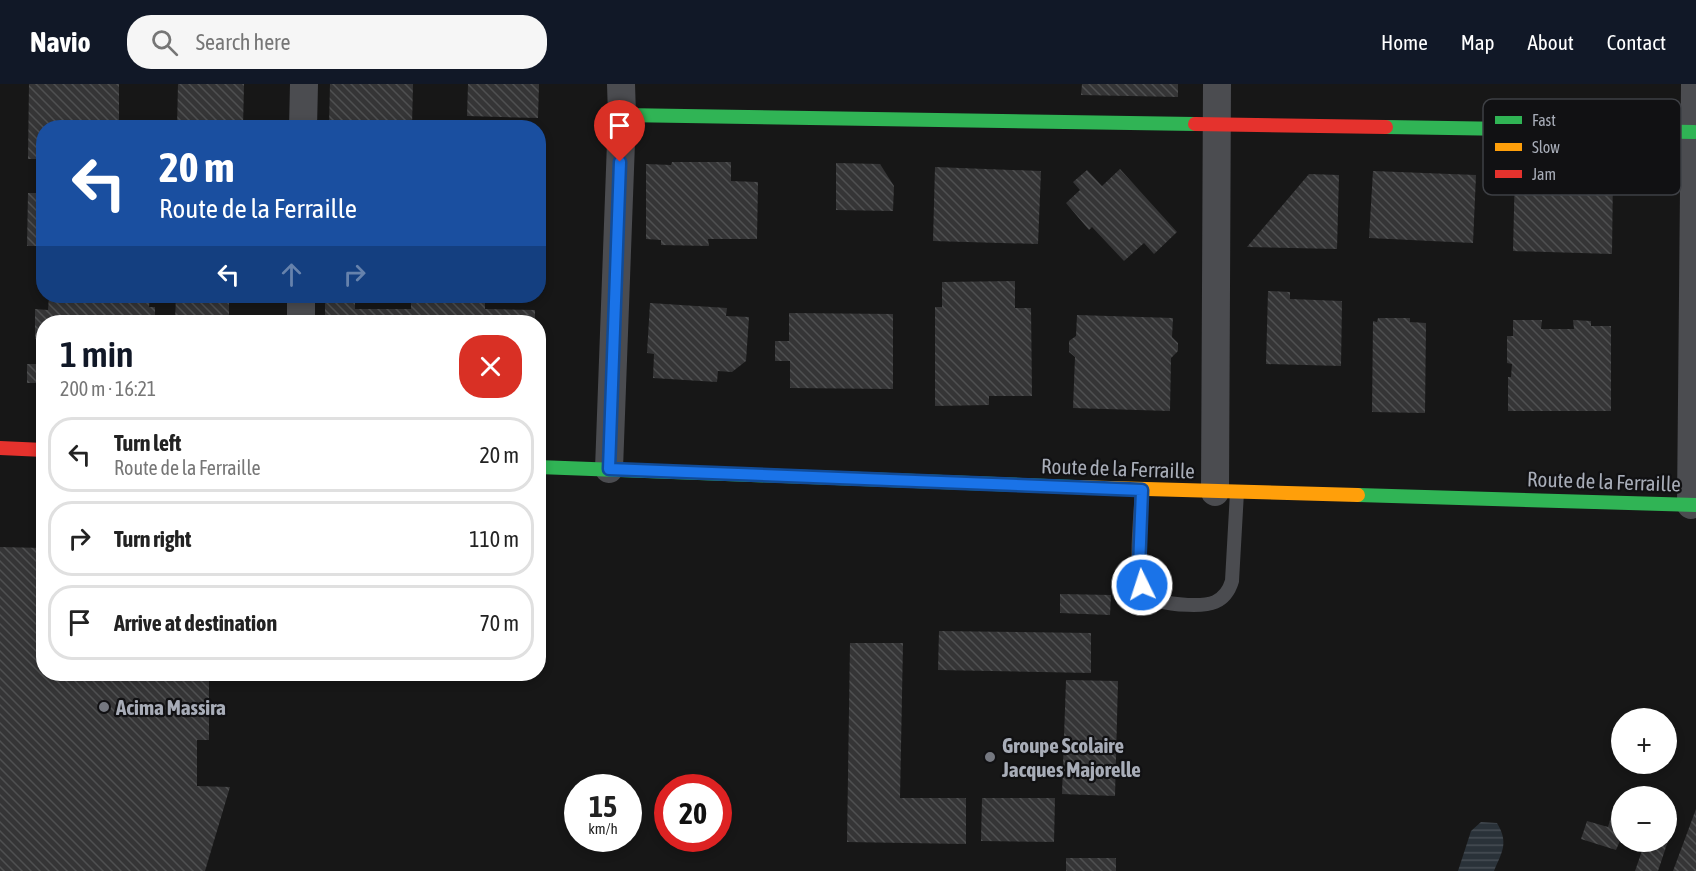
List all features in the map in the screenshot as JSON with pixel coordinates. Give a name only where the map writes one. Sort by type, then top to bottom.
[{"type":"street","points":[[303,120],[304,84]]},
{"type":"street","points":[[609,469],[622,115],[621,84]]},
{"type":"street","points":[[1217,84],[1216,123],[1226,492]]},
{"type":"street","points":[[1693,505],[1695,84]]},
{"type":"street","points":[[622,115],[1216,123],[1483,136]]},
{"type":"street","points":[[0,448],[36,450]]},
{"type":"street","name":"Route de la Ferraille","points":[[546,467],[1142,490],[1693,505]]},
{"type":"lane","points":[[1142,490],[1139,568],[1142,585],[1146,593],[1161,602],[1199,604],[1216,601],[1229,590],[1233,573],[1226,492]]},
{"type":"shaded area","points":[[1481,822],[1497,823],[1503,836],[1503,847],[1494,871],[1458,871],[1471,831]]},
{"type":"building","points":[[29,84],[119,84],[119,120],[36,120],[36,159],[28,159]]},
{"type":"building","points":[[178,84],[244,84],[243,120],[177,120]]},
{"type":"building","points":[[330,84],[413,84],[412,120],[329,120]]},
{"type":"building","points":[[468,84],[539,84],[538,118],[467,116]]},
{"type":"building","points":[[1082,84],[1178,84],[1178,97],[1081,95]]},
{"type":"building","points":[[672,162],[731,162],[731,181],[758,182],[757,239],[708,239],[709,246],[661,245],[661,240],[646,239],[646,164],[671,165]]},
{"type":"building","points":[[836,163],[880,164],[894,186],[893,211],[836,210]]},
{"type":"building","points":[[935,167],[1041,171],[1038,244],[933,241]]},
{"type":"building","points":[[1120,169],[1177,232],[1154,254],[1144,243],[1124,261],[1092,227],[1089,230],[1066,203],[1080,190],[1073,182],[1087,170],[1102,186]]},
{"type":"building","points":[[1373,171],[1476,175],[1473,243],[1369,238]]},
{"type":"building","points":[[1309,174],[1339,175],[1337,249],[1247,247]]},
{"type":"building","points":[[28,193],[36,193],[36,246],[27,246]]},
{"type":"building","points":[[1514,195],[1613,195],[1612,254],[1513,251]]},
{"type":"building","points":[[1015,281],[1015,308],[1031,308],[1032,396],[989,396],[989,405],[935,406],[935,307],[942,307],[942,282]]},
{"type":"building","points":[[1268,291],[1290,292],[1290,299],[1342,301],[1341,366],[1266,364]]},
{"type":"building","points":[[48,303],[149,303],[149,307],[155,307],[155,315],[36,315],[35,339],[35,309],[48,310]]},
{"type":"building","points":[[176,303],[229,303],[229,315],[175,315]]},
{"type":"building","points":[[325,303],[355,303],[355,309],[411,309],[411,303],[485,303],[485,309],[535,310],[535,315],[325,315]]},
{"type":"building","points":[[650,303],[727,308],[726,316],[749,317],[746,361],[732,372],[718,371],[717,382],[653,378],[654,354],[647,353]]},
{"type":"building","points":[[789,313],[893,314],[893,389],[790,388],[790,361],[775,361],[775,341],[789,341]]},
{"type":"building","points":[[1077,315],[1173,318],[1172,337],[1178,343],[1178,351],[1171,358],[1170,411],[1073,408],[1075,357],[1069,352],[1069,341],[1076,336]]},
{"type":"building","points":[[1378,318],[1410,318],[1410,322],[1426,323],[1425,413],[1372,412],[1373,321],[1377,322]]},
{"type":"building","points":[[1513,320],[1542,320],[1541,329],[1574,329],[1573,320],[1591,321],[1591,326],[1611,326],[1611,411],[1508,411],[1508,377],[1511,377],[1512,364],[1507,363],[1507,336],[1513,336]]},
{"type":"building","points":[[27,364],[36,364],[36,383],[27,383]]},
{"type":"building","name":"Acima Massira","points":[[0,547],[36,548],[36,681],[209,681],[209,740],[197,740],[197,786],[230,787],[205,871],[0,871]]},
{"type":"building","points":[[1060,594],[1111,595],[1110,615],[1060,613]]},
{"type":"building","points":[[939,631],[1091,633],[1091,673],[938,670]]},
{"type":"building","points":[[850,643],[903,643],[900,798],[966,798],[966,844],[847,842]]},
{"type":"building","points":[[1066,680],[1118,681],[1115,796],[1062,794]]},
{"type":"building","points":[[982,798],[1055,798],[1054,842],[981,841]]},
{"type":"building","points":[[1696,809],[1696,871],[1673,871]]},
{"type":"building","points":[[1611,817],[1611,848],[1581,839],[1587,821],[1608,827]]},
{"type":"building","points":[[1642,852],[1664,852],[1658,871],[1635,871]]},
{"type":"building","points":[[1066,858],[1116,858],[1116,871],[1066,871]]},
{"type":"traffic: fast","points":[[622,115],[1195,124]]},
{"type":"traffic: fast","points":[[1386,127],[1483,129]]},
{"type":"traffic: fast","points":[[1681,132],[1694,132]]},
{"type":"traffic: fast","points":[[546,467],[1075,487]]},
{"type":"traffic: fast","points":[[1358,495],[1696,505]]},
{"type":"traffic: slow","points":[[1075,487],[1358,495]]},
{"type":"traffic: jam","points":[[1195,124],[1386,127]]},
{"type":"traffic: jam","points":[[0,448],[36,450]]},
{"type":"place","name":"Acima Massira","points":[[104,707]]},
{"type":"place","name":"Groupe Scolaire Jacques Majorelle","points":[[990,757]]},
{"type":"route","points":[[620,162],[609,469],[1142,490],[1139,577],[1142,585]]}]
